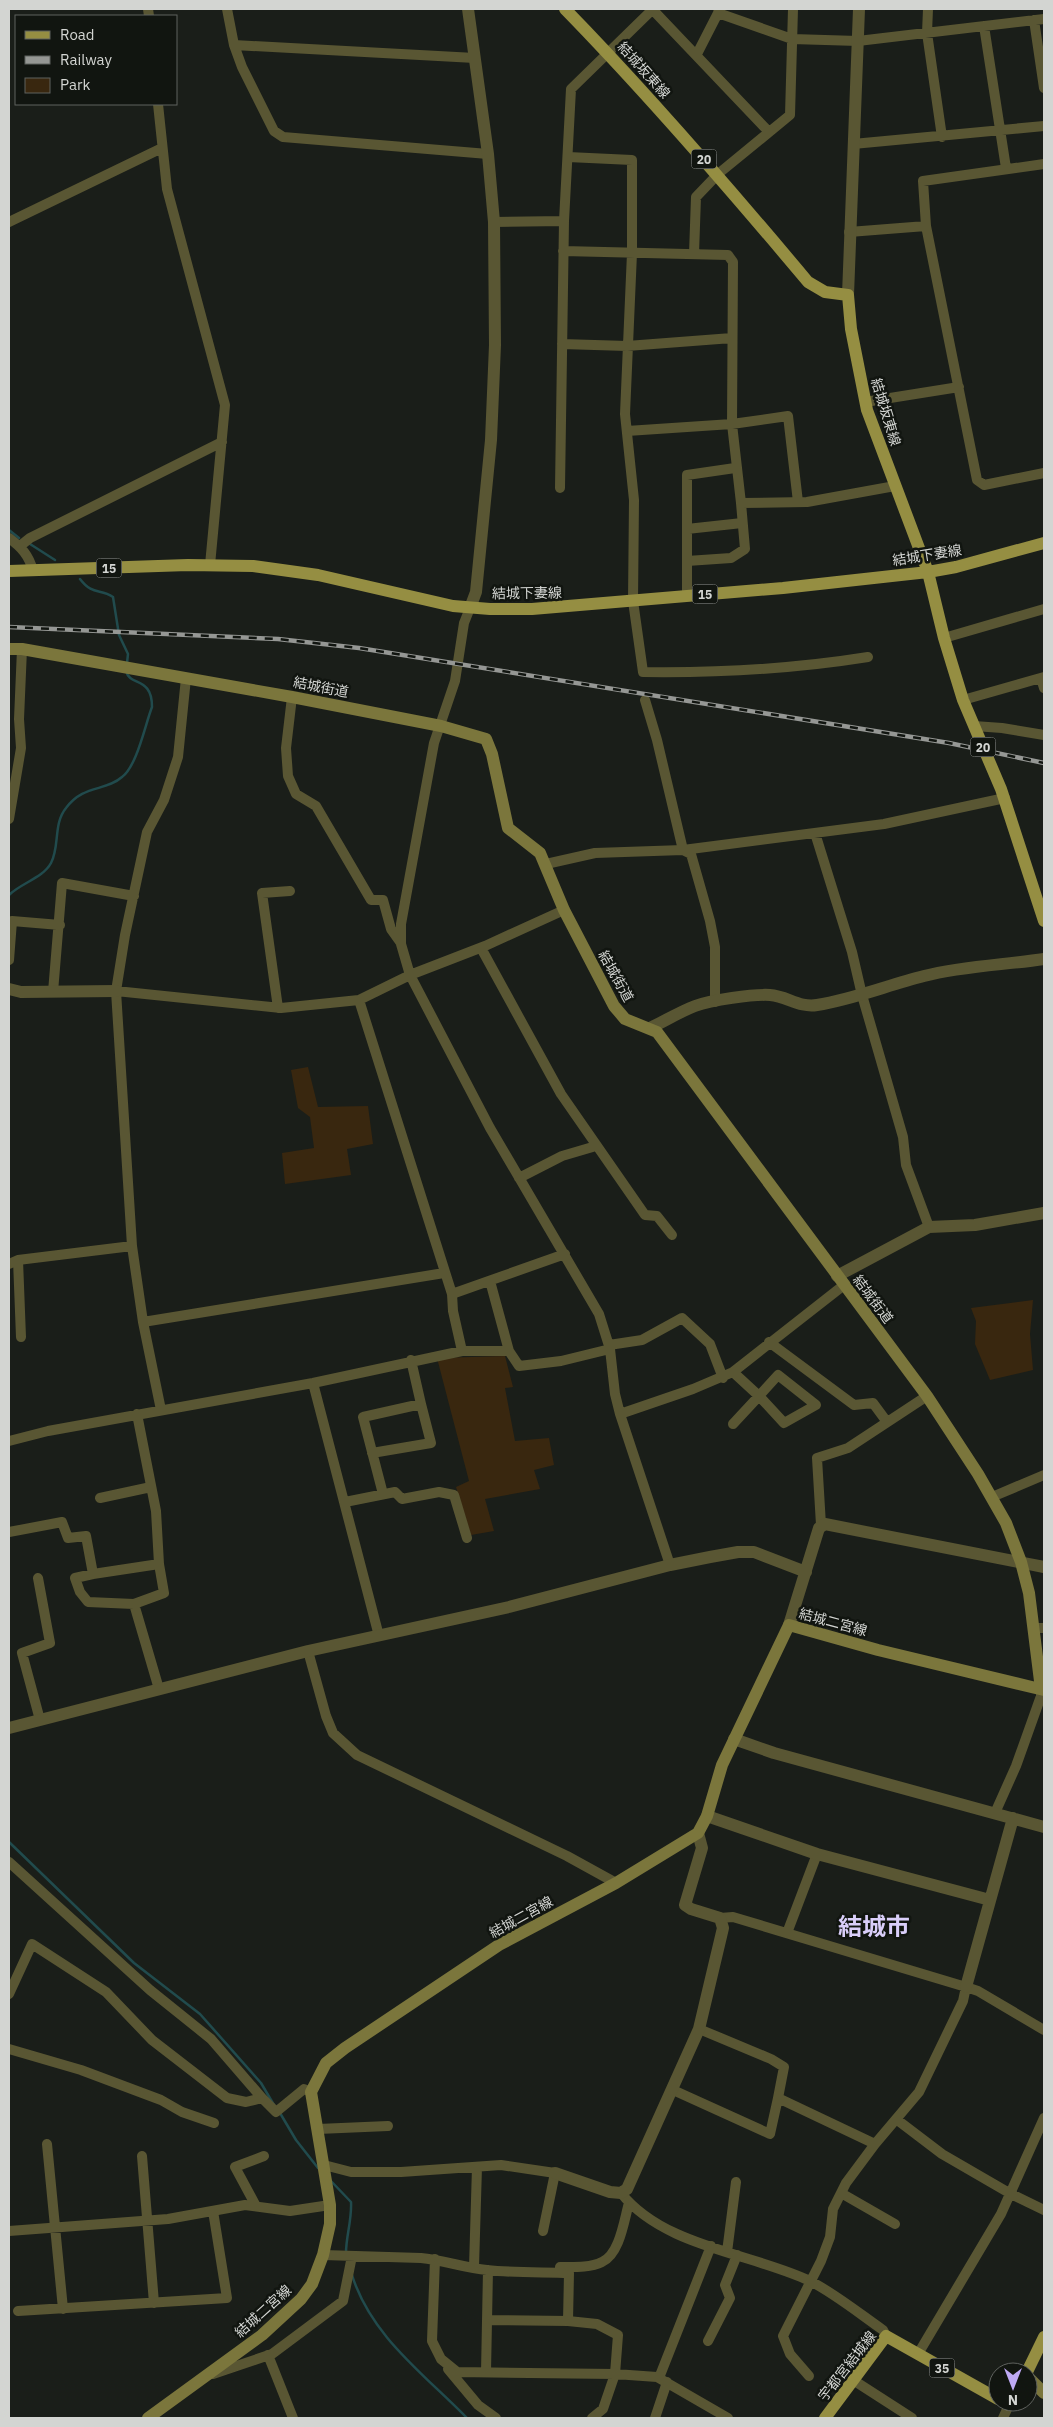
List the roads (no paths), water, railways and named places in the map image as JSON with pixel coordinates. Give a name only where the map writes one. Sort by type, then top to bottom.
[{"type":"main road","name":"結城坂東線","points":[[565,9],[607,52],[718,174],[808,282],[825,292],[848,295],[851,329],[865,402],[928,572],[944,638],[963,700],[1005,798],[1044,921]]},
{"type":"main road","name":"結城下妻線","points":[[9,572],[210,565],[285,569],[470,608],[532,609],[928,572],[956,567],[1044,543]]},
{"type":"main road","name":"結城街道","points":[[9,649],[292,697],[441,726],[486,739],[492,754],[508,828],[534,846],[546,864],[564,910],[622,1016],[632,1023],[657,1032],[927,1396],[992,1497],[1012,1537],[1021,1562],[1039,1628],[1042,1689]]},
{"type":"main road","name":"結城二宮線","points":[[148,2418],[262,2336],[301,2299],[312,2284],[323,2255],[330,2224],[330,2205],[311,2092],[326,2064],[345,2048],[499,1945],[616,1883],[698,1832],[707,1816],[722,1765],[789,1625],[888,1652],[1042,1689]]},
{"type":"main road","name":"宇都宮結城線","points":[[826,2418],[886,2336],[988,2393]]},
{"type":"main road","points":[[1031,2362],[1044,2337]]},
{"type":"street","points":[[227,9],[234,45],[242,67],[274,132],[283,137],[488,154]]},
{"type":"street","points":[[468,9],[488,154],[494,222],[495,345],[491,440],[476,592],[464,622],[459,664],[441,726],[434,743],[401,924],[401,944],[410,975],[490,1128],[599,1314],[609,1347],[615,1394],[620,1414],[670,1565]]},
{"type":"street","points":[[560,488],[563,251],[571,89],[652,9],[697,54],[769,132]]},
{"type":"street","points":[[694,254],[696,197],[718,174],[790,115],[793,9]]},
{"type":"street","points":[[848,295],[859,9]]},
{"type":"street","points":[[928,9],[927,33],[942,137]]},
{"type":"street","points":[[697,54],[718,11],[792,40],[858,41],[1039,20],[1044,88]]},
{"type":"street","points":[[984,26],[1006,168]]},
{"type":"street","points":[[234,45],[475,58]]},
{"type":"street","points":[[158,105],[167,188],[225,405],[210,565]]},
{"type":"street","points":[[853,144],[1000,132],[1044,126]]},
{"type":"street","points":[[9,222],[162,148]]},
{"type":"street","points":[[568,157],[632,160],[632,252],[624,414],[634,500],[633,601],[643,672],[721,673],[818,665],[868,657]]},
{"type":"street","points":[[1044,164],[923,181],[926,226],[977,480],[984,484],[1044,473]]},
{"type":"street","points":[[494,222],[564,221]]},
{"type":"street","points":[[849,232],[926,226]]},
{"type":"street","points":[[563,251],[728,255],[734,262],[732,424],[735,468],[745,548],[731,558],[687,561]]},
{"type":"street","points":[[562,344],[627,346],[732,338]]},
{"type":"street","points":[[865,402],[959,387]]},
{"type":"street","points":[[627,431],[732,424],[788,416],[798,502]]},
{"type":"street","points":[[20,546],[30,538],[222,442]]},
{"type":"street","points":[[687,596],[686,474],[735,468]]},
{"type":"street","points":[[741,504],[798,502],[895,486]]},
{"type":"street","points":[[687,529],[742,523]]},
{"type":"street","points":[[9,538],[20,546],[30,559],[33,570]]},
{"type":"street","points":[[944,638],[1044,609]]},
{"type":"street","points":[[9,819],[21,748],[18,719],[22,650]]},
{"type":"street","points":[[160,1410],[143,1322],[132,1246],[116,991],[147,832],[164,800],[178,757],[186,678]]},
{"type":"street","points":[[963,700],[1043,681]]},
{"type":"street","points":[[292,697],[286,748],[288,776],[296,794],[316,806],[371,900],[383,900],[391,929],[401,944]]},
{"type":"street","points":[[645,700],[657,740],[683,850]]},
{"type":"street","points":[[974,726],[1002,728],[1044,735]]},
{"type":"street","points":[[546,864],[595,854],[683,850],[815,833],[939,814],[1005,798]]},
{"type":"street","points":[[815,833],[840,909],[862,995],[903,1137],[906,1164],[930,1227]]},
{"type":"street","points":[[683,850],[691,854],[710,920],[715,946],[715,1002]]},
{"type":"street","points":[[53,992],[62,883],[134,896]]},
{"type":"street","points":[[278,1008],[262,893],[290,891]]},
{"type":"street","points":[[9,989],[21,992],[116,991],[278,1008],[360,1000],[410,975],[481,948],[564,910]]},
{"type":"street","points":[[9,960],[12,921],[60,925]]},
{"type":"street","points":[[481,948],[561,1094],[646,1215],[657,1216],[672,1236]]},
{"type":"street","points":[[650,1028],[695,1006],[715,1002],[756,995],[772,995],[799,1005],[815,1005],[862,995],[924,976],[964,968],[1044,959]]},
{"type":"street","points":[[360,1000],[452,1294],[452,1311],[462,1351]]},
{"type":"street","points":[[519,1178],[562,1156],[596,1146]]},
{"type":"street","points":[[620,1414],[723,1378],[733,1372],[759,1354],[769,1342],[840,1281],[930,1227],[975,1225],[1044,1212]]},
{"type":"street","points":[[21,1337],[13,1262],[132,1246]]},
{"type":"street","points":[[452,1294],[565,1254]]},
{"type":"street","points":[[143,1322],[444,1273]]},
{"type":"street","points":[[490,1281],[510,1351],[519,1366],[561,1361],[609,1347],[642,1340],[682,1318],[710,1344],[723,1378]]},
{"type":"street","points":[[769,1342],[854,1405],[873,1403],[887,1422]]},
{"type":"street","points":[[9,1438],[313,1382],[411,1360],[462,1351],[510,1351]]},
{"type":"street","points":[[372,1453],[431,1443],[411,1360]]},
{"type":"street","points":[[733,1372],[759,1396],[784,1423],[816,1405],[778,1375],[759,1396],[733,1424]]},
{"type":"street","points":[[313,1382],[379,1636]]},
{"type":"street","points":[[789,1625],[821,1526],[817,1458],[848,1448],[927,1396]]},
{"type":"street","points":[[383,1494],[363,1417],[421,1404]]},
{"type":"street","points":[[137,1414],[159,1538],[159,1564],[164,1593],[134,1604],[88,1602],[80,1592],[75,1578],[159,1564]]},
{"type":"street","points":[[992,1497],[1044,1475]]},
{"type":"street","points":[[100,1498],[151,1487]]},
{"type":"street","points":[[345,1502],[394,1492],[402,1499],[439,1492],[454,1495],[467,1538]]},
{"type":"street","points":[[9,1532],[62,1522],[68,1538],[86,1536],[93,1574]]},
{"type":"street","points":[[821,1526],[825,1524],[1044,1567]]},
{"type":"street","points":[[9,1728],[308,1651],[510,1607],[670,1565],[746,1551],[754,1552],[806,1572]]},
{"type":"street","points":[[38,1578],[50,1643],[22,1653],[40,1720]]},
{"type":"street","points":[[134,1604],[159,1689]]},
{"type":"street","points":[[308,1651],[326,1716],[333,1733],[357,1755],[567,1856],[616,1883]]},
{"type":"street","points":[[995,1813],[1016,1766],[1042,1689]]},
{"type":"street","points":[[734,1739],[774,1753],[1044,1827]]},
{"type":"street","points":[[707,1816],[817,1854],[990,1900]]},
{"type":"street","points":[[809,2376],[790,2354],[783,2336],[827,2245],[833,2210],[841,2194],[875,2144],[919,2092],[963,2001],[1013,1818]]},
{"type":"street","points":[[698,1832],[702,1848],[685,1905],[691,1910],[720,1918],[733,1917],[978,1991],[1044,2030]]},
{"type":"street","points":[[787,1933],[817,1854]]},
{"type":"street","points":[[9,1862],[150,1990],[211,2039],[276,2112],[304,2089],[311,2092]]},
{"type":"street","points":[[554,2272],[557,2267],[581,2267],[603,2262],[614,2250],[625,2198],[630,2185],[699,2029],[722,1938],[723,1928],[720,1918]]},
{"type":"street","points":[[9,1994],[32,1944],[106,1992],[152,2040],[227,2098],[246,2102],[262,2098]]},
{"type":"street","points":[[672,2090],[770,2134],[784,2067],[771,2059],[699,2029]]},
{"type":"street","points":[[9,2049],[81,2070],[161,2100],[182,2112],[214,2123]]},
{"type":"street","points":[[778,2098],[875,2144]]},
{"type":"street","points":[[918,2354],[958,2291],[1011,2194],[1044,2118]]},
{"type":"street","points":[[896,2119],[942,2154],[1011,2194],[1044,2210]]},
{"type":"street","points":[[318,2129],[388,2126]]},
{"type":"street","points":[[47,2144],[63,2309]]},
{"type":"street","points":[[142,2156],[154,2303]]},
{"type":"street","points":[[256,2206],[235,2167],[264,2156]]},
{"type":"street","points":[[324,2165],[351,2172],[426,2172],[501,2165],[555,2173],[625,2198],[664,2228],[810,2282],[883,2330],[886,2336]]},
{"type":"street","points":[[474,2267],[477,2167]]},
{"type":"street","points":[[543,2231],[555,2173]]},
{"type":"street","points":[[708,2341],[730,2298],[725,2285],[732,2253],[736,2182]]},
{"type":"street","points":[[841,2194],[895,2224]]},
{"type":"street","points":[[9,2231],[148,2221],[244,2205],[290,2211],[330,2205]]},
{"type":"street","points":[[18,2311],[227,2298],[213,2211]]},
{"type":"street","points":[[655,2418],[663,2380],[711,2246]]},
{"type":"street","points":[[323,2255],[435,2260],[488,2270],[569,2273],[568,2321]]},
{"type":"street","points":[[205,2377],[268,2355],[343,2301],[352,2256]]},
{"type":"street","points":[[435,2260],[432,2341],[441,2359],[478,2405],[496,2418]]},
{"type":"street","points":[[486,2372],[488,2270]]},
{"type":"street","points":[[487,2320],[568,2321],[597,2324],[618,2335],[614,2374],[603,2409],[592,2418]]},
{"type":"street","points":[[268,2355],[293,2418]]},
{"type":"street","points":[[441,2359],[457,2372],[614,2374],[663,2380],[728,2418]]},
{"type":"street","points":[[853,2380],[912,2418]]},
{"type":"waterway","points":[[9,530],[19,538]]},
{"type":"waterway","points":[[30,544],[55,560]]},
{"type":"waterway","points":[[80,579],[89,588],[113,597],[119,635],[128,654],[127,663]]},
{"type":"waterway","points":[[9,895],[43,873],[51,863],[54,856],[59,821],[73,800],[80,795],[115,782],[127,772],[132,764],[152,707],[151,697],[145,686],[128,676],[126,671]]},
{"type":"waterway","points":[[9,1842],[134,1963],[200,2014],[261,2083],[274,2105]]},
{"type":"waterway","points":[[280,2113],[296,2140],[318,2168]]},
{"type":"waterway","points":[[331,2181],[351,2202],[346,2253]]},
{"type":"waterway","points":[[352,2275],[361,2297],[385,2335],[400,2353],[467,2418]]},
{"type":"railway","points":[[9,627],[278,639],[359,648],[949,743],[1044,763]]},
{"type":"district","name":"結城市","points":[[874,1926]]}]
